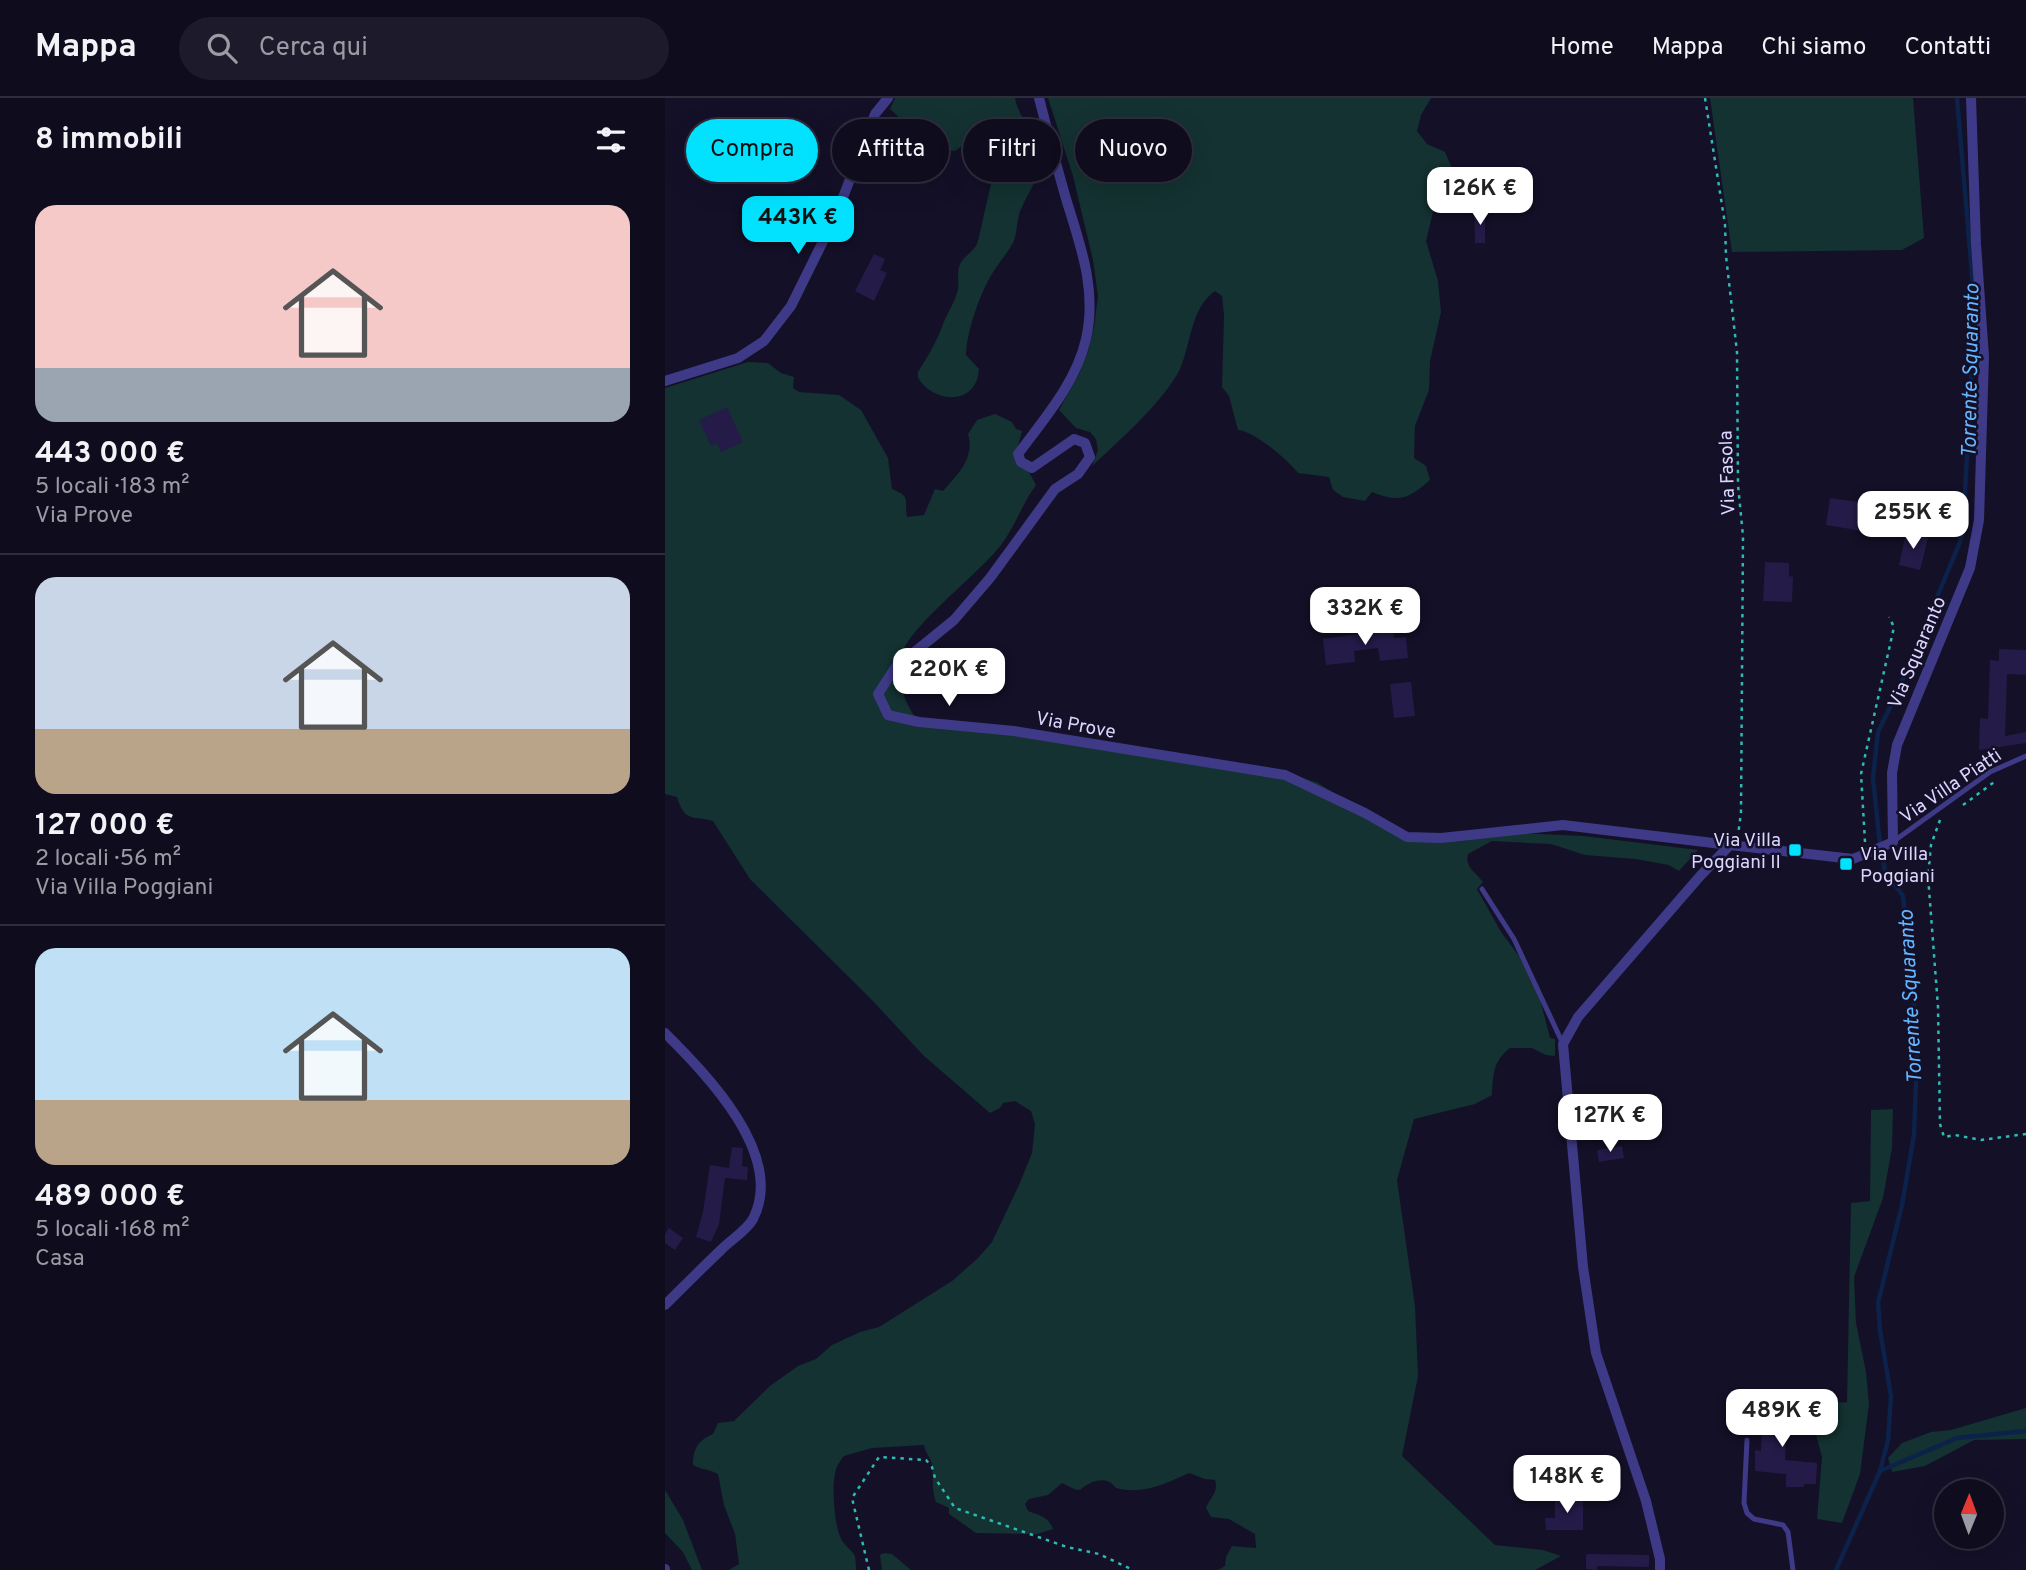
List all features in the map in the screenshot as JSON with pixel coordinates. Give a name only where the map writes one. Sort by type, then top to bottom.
[{"type":"street","points":[[665,382],[738,358],[764,341],[791,306],[837,213],[875,114],[888,98]]},
{"type":"street","name":"Via Prove","points":[[1039,98],[1086,261],[1090,305],[1086,339],[1073,373],[1049,415],[1019,454],[1021,462],[1032,468],[1074,439],[1085,443],[1090,457],[1078,474],[1055,489],[990,578],[954,620],[895,668],[878,694],[888,715],[919,722],[1014,730],[1285,775],[1365,813],[1407,837],[1441,838],[1563,825],[1730,845]]},
{"type":"street","name":"Via Squaranto","points":[[1893,842],[1892,773],[1897,745],[1970,568],[1979,520],[1984,356],[1976,244],[1971,98]]},
{"type":"street","points":[[1660,1570],[1660,1559],[1646,1501],[1596,1353],[1583,1267],[1563,1044],[1578,1017],[1730,845],[1853,859],[1893,842]]},
{"type":"street","points":[[665,1033],[726,1102],[750,1140],[760,1174],[760,1196],[752,1221],[665,1304]]},
{"type":"lane","name":"Via Villa Piatti","points":[[1893,842],[1990,772],[2026,755]]},
{"type":"lane","points":[[1482,889],[1514,939],[1563,1044]]},
{"type":"lane","points":[[1747,1440],[1744,1503],[1747,1513],[1754,1519],[1783,1525],[1788,1532],[1793,1570]]},
{"type":"path","name":"Via Fasola","points":[[1705,98],[1725,224],[1737,352],[1738,485],[1743,536],[1741,813],[1739,832],[1730,845]]},
{"type":"path","points":[[1867,855],[1861,774],[1894,627],[1889,617]]},
{"type":"path","points":[[1958,808],[1998,780]]},
{"type":"path","points":[[1940,819],[1931,845],[1928,876],[1938,1007],[1940,1124],[1944,1137],[1955,1135],[1981,1140],[2026,1134]]},
{"type":"path","points":[[869,1570],[852,1498],[879,1457],[926,1460],[955,1508],[1067,1547],[1099,1554],[1133,1570]]},
{"type":"green space","points":[[895,98],[1015,98],[1024,119],[963,119],[963,145],[955,151],[949,150],[949,119],[901,119],[890,109]]},
{"type":"green space","points":[[1048,98],[1431,98],[1421,115],[1417,131],[1427,144],[1445,152],[1452,168],[1445,189],[1434,208],[1426,241],[1438,281],[1441,312],[1430,361],[1429,390],[1415,426],[1414,458],[1426,466],[1430,480],[1403,497],[1372,492],[1365,501],[1343,497],[1333,490],[1329,477],[1298,473],[1279,454],[1253,435],[1238,430],[1229,396],[1222,387],[1224,315],[1222,296],[1215,291],[1207,298],[1196,316],[1180,369],[1164,394],[1092,466],[1098,450],[1096,439],[1090,432],[1076,428],[1059,410],[1088,352],[1098,296],[1093,260],[1061,139],[1061,119],[1055,119]]},
{"type":"green space","points":[[1710,98],[1913,98],[1924,238],[1902,250],[1732,252]]},
{"type":"green space","points":[[992,182],[1034,182],[1020,211],[1013,243],[989,279],[971,326],[966,355],[979,369],[976,381],[971,390],[963,395],[944,396],[925,387],[918,378],[918,372],[955,298],[959,267],[977,245]]},
{"type":"green space","points":[[748,362],[768,363],[781,373],[794,377],[793,388],[799,392],[839,395],[861,410],[888,458],[892,489],[905,497],[907,517],[924,515],[935,489],[943,491],[959,472],[969,451],[968,434],[977,420],[995,414],[1012,422],[1016,429],[1022,431],[1017,450],[1036,485],[1001,545],[930,615],[901,656],[899,672],[902,688],[915,717],[1294,775],[1318,783],[1410,840],[1502,833],[1539,834],[1584,836],[1698,850],[1679,871],[1669,865],[1585,855],[1551,844],[1492,841],[1468,854],[1469,866],[1483,882],[1477,889],[1538,991],[1550,1038],[1555,1039],[1555,1056],[1532,1048],[1510,1048],[1497,1063],[1492,1095],[1475,1104],[1414,1119],[1397,1180],[1415,1306],[1418,1376],[1402,1456],[1495,1545],[1543,1550],[1561,1556],[1535,1570],[1218,1570],[1225,1566],[1232,1546],[1256,1548],[1255,1534],[1229,1519],[1211,1517],[1206,1508],[1215,1492],[1215,1480],[1189,1473],[1162,1484],[1135,1490],[1116,1488],[1104,1480],[1080,1490],[1062,1483],[1048,1495],[1029,1499],[1025,1504],[1028,1511],[1046,1519],[1053,1529],[1037,1534],[976,1533],[949,1514],[949,1508],[936,1502],[931,1461],[924,1445],[872,1448],[844,1456],[838,1464],[834,1477],[834,1507],[840,1536],[855,1555],[856,1570],[729,1570],[739,1564],[735,1534],[724,1505],[718,1474],[693,1465],[697,1446],[713,1434],[718,1423],[734,1421],[770,1386],[798,1366],[816,1359],[832,1345],[860,1332],[879,1327],[952,1281],[977,1259],[992,1242],[1019,1185],[1032,1153],[1035,1124],[1031,1111],[1015,1101],[1003,1103],[1000,1108],[990,1113],[924,1056],[872,1000],[750,879],[713,821],[686,814],[677,797],[665,794],[665,388]]},
{"type":"green space","points":[[1893,1109],[1892,1148],[1883,1198],[1854,1277],[1856,1323],[1866,1372],[1869,1404],[1860,1474],[1842,1523],[1817,1519],[1822,1457],[1808,1405],[1847,1402],[1851,1203],[1870,1201],[1871,1110]]},
{"type":"green space","points":[[2026,1408],[2026,1439],[1974,1440],[1925,1466],[1892,1472],[1888,1458],[1902,1443],[1931,1432],[1951,1430]]},
{"type":"green space","points":[[665,1490],[683,1520],[702,1570],[692,1570],[683,1552],[665,1533]]},
{"type":"green space","points":[[892,1554],[911,1570],[882,1570],[880,1555]]},
{"type":"building","points":[[1474,211],[1485,211],[1485,243],[1475,243]]},
{"type":"building","points":[[874,254],[885,259],[880,270],[887,273],[874,301],[855,291]]},
{"type":"building","points":[[727,407],[743,442],[721,452],[717,443],[711,446],[699,420]]},
{"type":"building","points":[[1830,498],[1866,503],[1862,531],[1826,525]]},
{"type":"building","points":[[1906,533],[1928,538],[1920,570],[1899,565]]},
{"type":"building","points":[[1765,562],[1789,563],[1789,576],[1793,577],[1792,602],[1763,601]]},
{"type":"building","points":[[1393,629],[1394,638],[1406,637],[1408,658],[1380,661],[1378,648],[1354,651],[1355,662],[1326,665],[1323,639]]},
{"type":"building","points":[[1999,649],[2026,650],[2026,675],[2007,674],[2005,736],[2026,732],[2026,743],[1979,750],[1980,718],[1988,719],[1990,660],[1999,661]]},
{"type":"building","points":[[1411,682],[1415,716],[1394,718],[1390,684]]},
{"type":"building","points":[[1622,1146],[1624,1158],[1599,1162],[1597,1150]]},
{"type":"building","points":[[732,1147],[743,1148],[742,1166],[748,1167],[747,1180],[725,1178],[719,1224],[711,1242],[696,1237],[710,1165],[729,1168]]},
{"type":"building","points":[[669,1228],[683,1238],[675,1250],[665,1243],[665,1234]]},
{"type":"building","points":[[1762,1408],[1798,1412],[1797,1433],[1786,1432],[1785,1460],[1817,1463],[1816,1484],[1786,1487],[1786,1474],[1755,1471],[1755,1450],[1761,1451]]},
{"type":"building","points":[[1572,1496],[1583,1496],[1583,1530],[1546,1530],[1545,1518],[1555,1518],[1555,1498],[1573,1498]]},
{"type":"building","points":[[1586,1554],[1649,1555],[1649,1567],[1597,1566],[1597,1570],[1586,1569]]},
{"type":"waterway","name":"Torrente Squaranto","points":[[1836,1570],[1880,1471],[1888,1440],[1891,1396],[1878,1303],[1902,1205],[1914,1135],[1917,1058],[1913,990],[1903,896],[1885,871],[1879,836],[1873,778],[1878,732],[1960,542],[1966,519],[1965,491],[1975,309],[1957,98]]},
{"type":"waterway","points":[[1880,1471],[1957,1438],[2026,1431]]},
{"type":"place","name":"Via Villa Poggiani II","points":[[1795,850]]},
{"type":"place","name":"Via Villa Poggiani","points":[[1846,864]]}]
